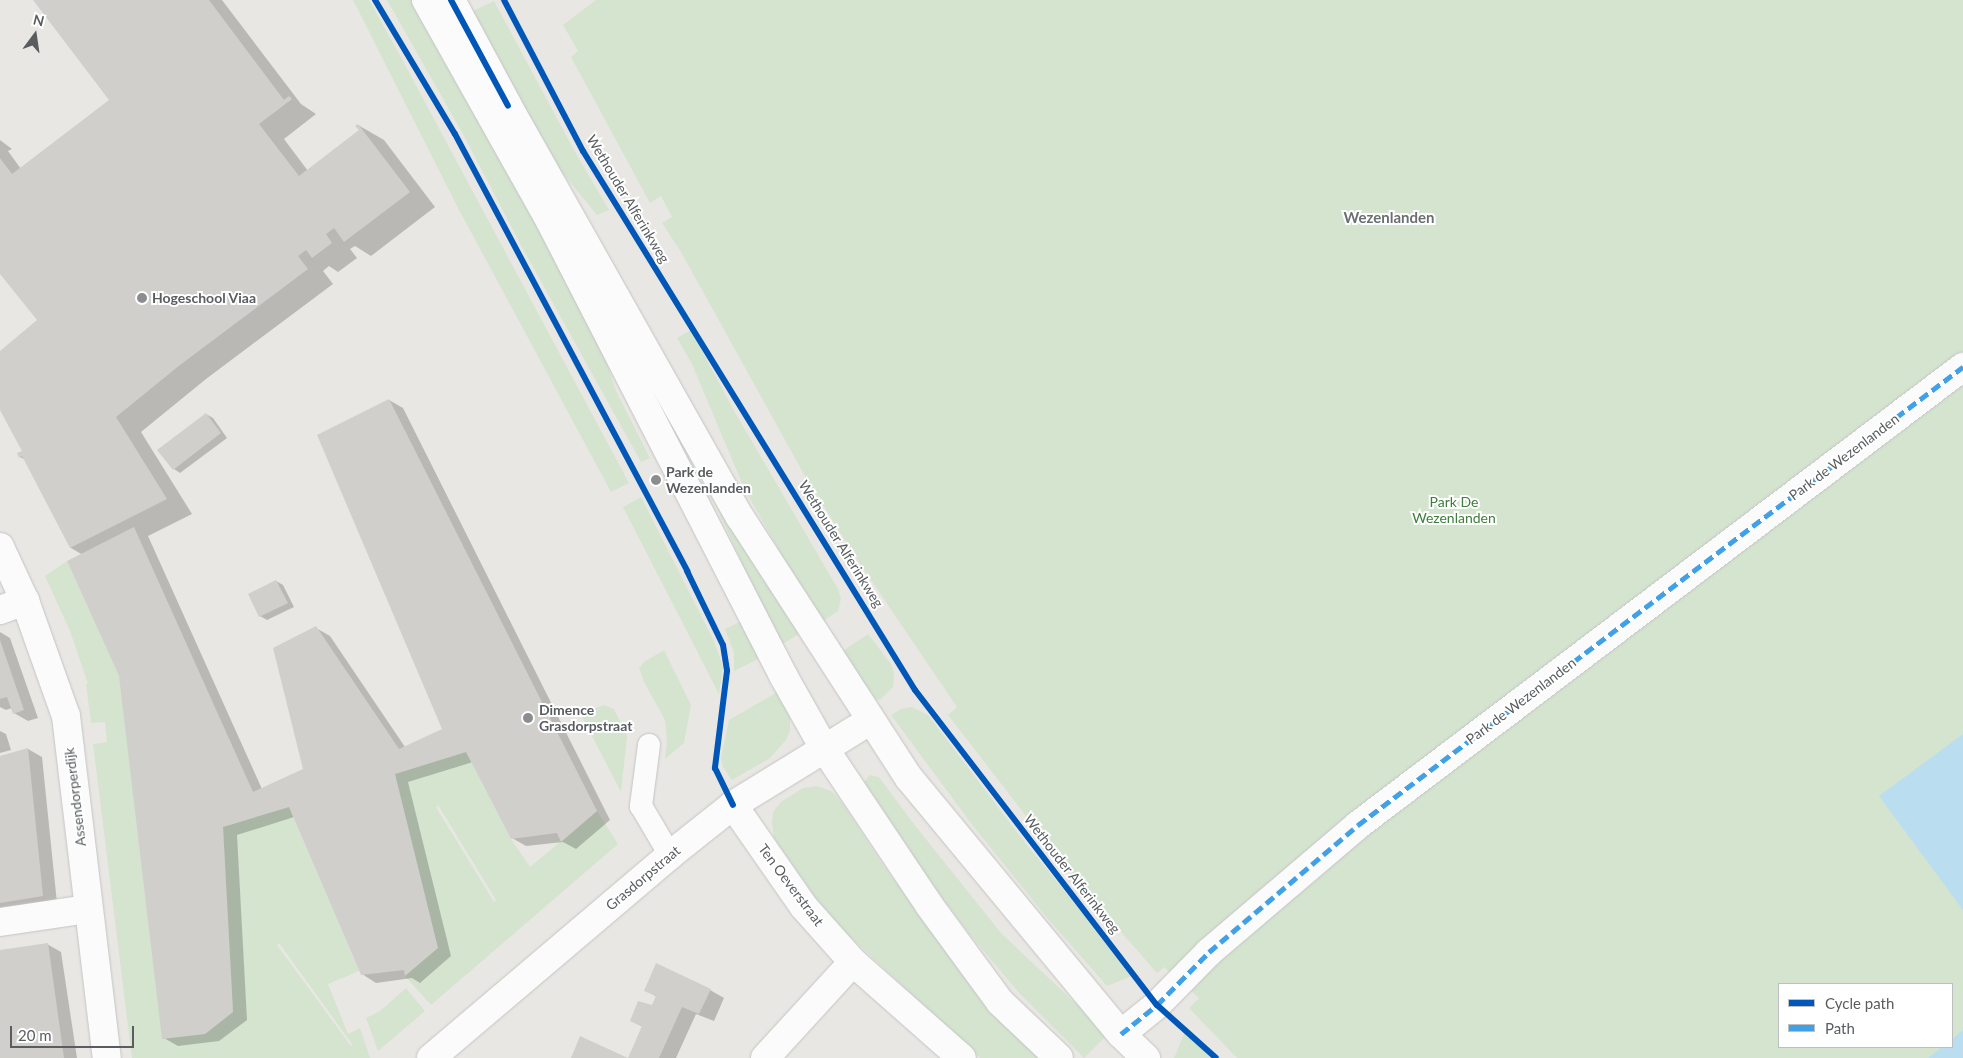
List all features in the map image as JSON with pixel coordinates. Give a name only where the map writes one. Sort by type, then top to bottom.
[{"type":"street","points":[[426,0],[550,221],[784,677],[824,748],[929,905],[1000,1002],[1060,1058]]},
{"type":"street","points":[[451,0],[508,106],[740,517],[909,778],[1121,1034],[1146,1058]]},
{"type":"street","name":"Park de Wezenlanden","points":[[1121,1034],[1157,1005],[1209,952],[1358,825],[1963,367]]},
{"type":"street","name":"Assendorperdijk","points":[[0,547],[25,601],[66,716],[107,1058]]},
{"type":"street","points":[[0,610],[25,601]]},
{"type":"street","name":"Grasdorpstraat","points":[[431,1058],[670,855],[733,805],[871,720]]},
{"type":"street","name":"Ten Oeverstraat","points":[[733,805],[804,907],[853,962],[962,1058]]},
{"type":"street","points":[[0,922],[88,909]]},
{"type":"street","points":[[765,1058],[853,962]]},
{"type":"lane","points":[[649,745],[641,806],[670,855]]},
{"type":"green space","points":[[353,0],[369,0],[629,483],[611,492],[458,208]]},
{"type":"green space","points":[[387,0],[414,0],[598,335],[616,391],[650,458],[641,462],[522,247],[463,134]]},
{"type":"green space","name":"Park De Wezenlanden","points":[[596,0],[1963,0],[1963,1058],[1237,1058],[1189,1008],[1199,998],[1164,967],[1157,973],[1074,878],[948,715],[957,707],[856,558],[806,478],[681,252],[662,223],[672,217],[661,196],[650,203],[571,57],[578,51],[563,25]]},
{"type":"green space","points":[[494,1],[575,152],[609,210],[597,215],[545,152],[472,14],[475,10]]},
{"type":"green space","points":[[691,330],[733,409],[838,589],[841,599],[838,611],[820,623],[744,488],[692,364],[677,338]]},
{"type":"green space","points":[[641,497],[714,641],[723,667],[719,694],[623,507]]},
{"type":"green space","points":[[714,501],[716,501],[801,633],[779,646]]},
{"type":"green space","points":[[67,561],[119,676],[205,1034],[233,1012],[223,827],[289,807],[359,971],[328,984],[348,1034],[360,1028],[370,1058],[132,1058],[93,744],[107,742],[105,722],[91,723],[86,684],[88,684],[70,631],[45,576]],"holes":[[[279,943],[352,1044],[351,1046],[277,945]]]},
{"type":"green space","points":[[742,621],[762,657],[734,671],[734,653],[725,629]]},
{"type":"green space","points":[[868,634],[891,664],[894,673],[893,687],[880,700],[876,699],[841,652]]},
{"type":"green space","points":[[664,650],[691,705],[684,743],[665,759],[667,741],[665,720],[644,682],[639,668],[644,662]]},
{"type":"green space","points":[[781,690],[790,711],[790,731],[786,740],[770,758],[732,780],[723,767],[721,758],[729,720]]},
{"type":"green space","points":[[605,705],[614,709],[627,736],[621,792],[580,713]]},
{"type":"green space","points":[[912,707],[928,715],[1026,844],[1097,930],[1137,974],[1107,986],[1048,919],[973,826],[891,715],[901,709]]},
{"type":"green space","points":[[466,752],[511,839],[530,867],[597,811],[618,844],[431,1005],[405,976],[395,774]],"holes":[[[438,805],[496,900],[494,902],[436,807]]]},
{"type":"green space","points":[[870,775],[879,777],[913,823],[1001,933],[1108,1034],[1084,1058],[1020,994],[972,937],[918,866],[865,787],[864,782]]},
{"type":"green space","points":[[817,786],[831,791],[840,800],[879,859],[947,953],[1043,1058],[980,1058],[844,931],[820,904],[778,844],[774,837],[772,824],[773,812],[781,802],[803,788]]},
{"type":"green space","points":[[406,988],[425,1011],[378,1051],[366,1018],[380,1011]]},
{"type":"green space","points":[[1187,1027],[1215,1058],[1174,1058]]},
{"type":"water","points":[[1963,734],[1963,910],[1879,796]]},
{"type":"water","points":[[1963,1030],[1963,1058],[1928,1058],[1941,1048],[1953,1048],[1953,1038]]},
{"type":"building","name":"Hogeschool Viaa","points":[[33,0],[209,0],[284,100],[289,96],[292,99],[259,124],[299,176],[359,130],[355,126],[358,124],[410,192],[344,242],[334,228],[326,234],[332,243],[312,258],[306,250],[298,256],[308,269],[180,365],[116,417],[167,499],[70,548],[22,456],[19,458],[17,453],[22,451],[0,410],[0,351],[37,320],[0,274],[0,158],[12,174],[109,100]]},
{"type":"building","points":[[389,399],[597,811],[561,842],[557,833],[511,839],[466,752],[395,774],[438,948],[405,976],[404,970],[361,975],[289,807],[223,827],[233,1012],[205,1034],[162,1039],[119,676],[67,561],[134,527],[253,792],[303,769],[273,648],[316,626],[399,749],[442,729],[317,435]]},
{"type":"building","points":[[206,413],[221,433],[173,470],[157,450]]},
{"type":"building","points":[[276,580],[288,603],[259,617],[248,594]]},
{"type":"building","points":[[0,640],[24,710],[13,714],[7,697],[0,699]]},
{"type":"building","points":[[28,748],[43,896],[0,903],[0,756]]},
{"type":"building","points":[[48,943],[64,1058],[0,1058],[0,950]]},
{"type":"building","points":[[656,963],[711,989],[699,1014],[682,1007],[659,1058],[628,1058],[642,1026],[630,1021],[638,1001],[652,1005],[656,996],[644,991]]},
{"type":"building","points":[[580,1036],[628,1058],[571,1058]]},
{"type":"marked path","points":[[1121,1034],[1157,1005],[1209,952],[1358,825],[1963,367]]},
{"type":"cycle path","points":[[375,0],[455,134],[687,571],[723,645],[727,671],[715,768],[733,805]]},
{"type":"cycle path","points":[[451,0],[508,106]]},
{"type":"cycle path","name":"Wethouder Alferinkweg","points":[[504,0],[583,151],[915,690],[1157,1005],[1216,1058]]},
{"type":"place","name":"Hogeschool Viaa","points":[[142,298]]},
{"type":"place","name":"Park de Wezenlanden","points":[[656,480]]},
{"type":"place","name":"Dimence Grasdorpstraat","points":[[528,718]]},
{"type":"district","name":"Wezenlanden","points":[[1389,218]]}]
